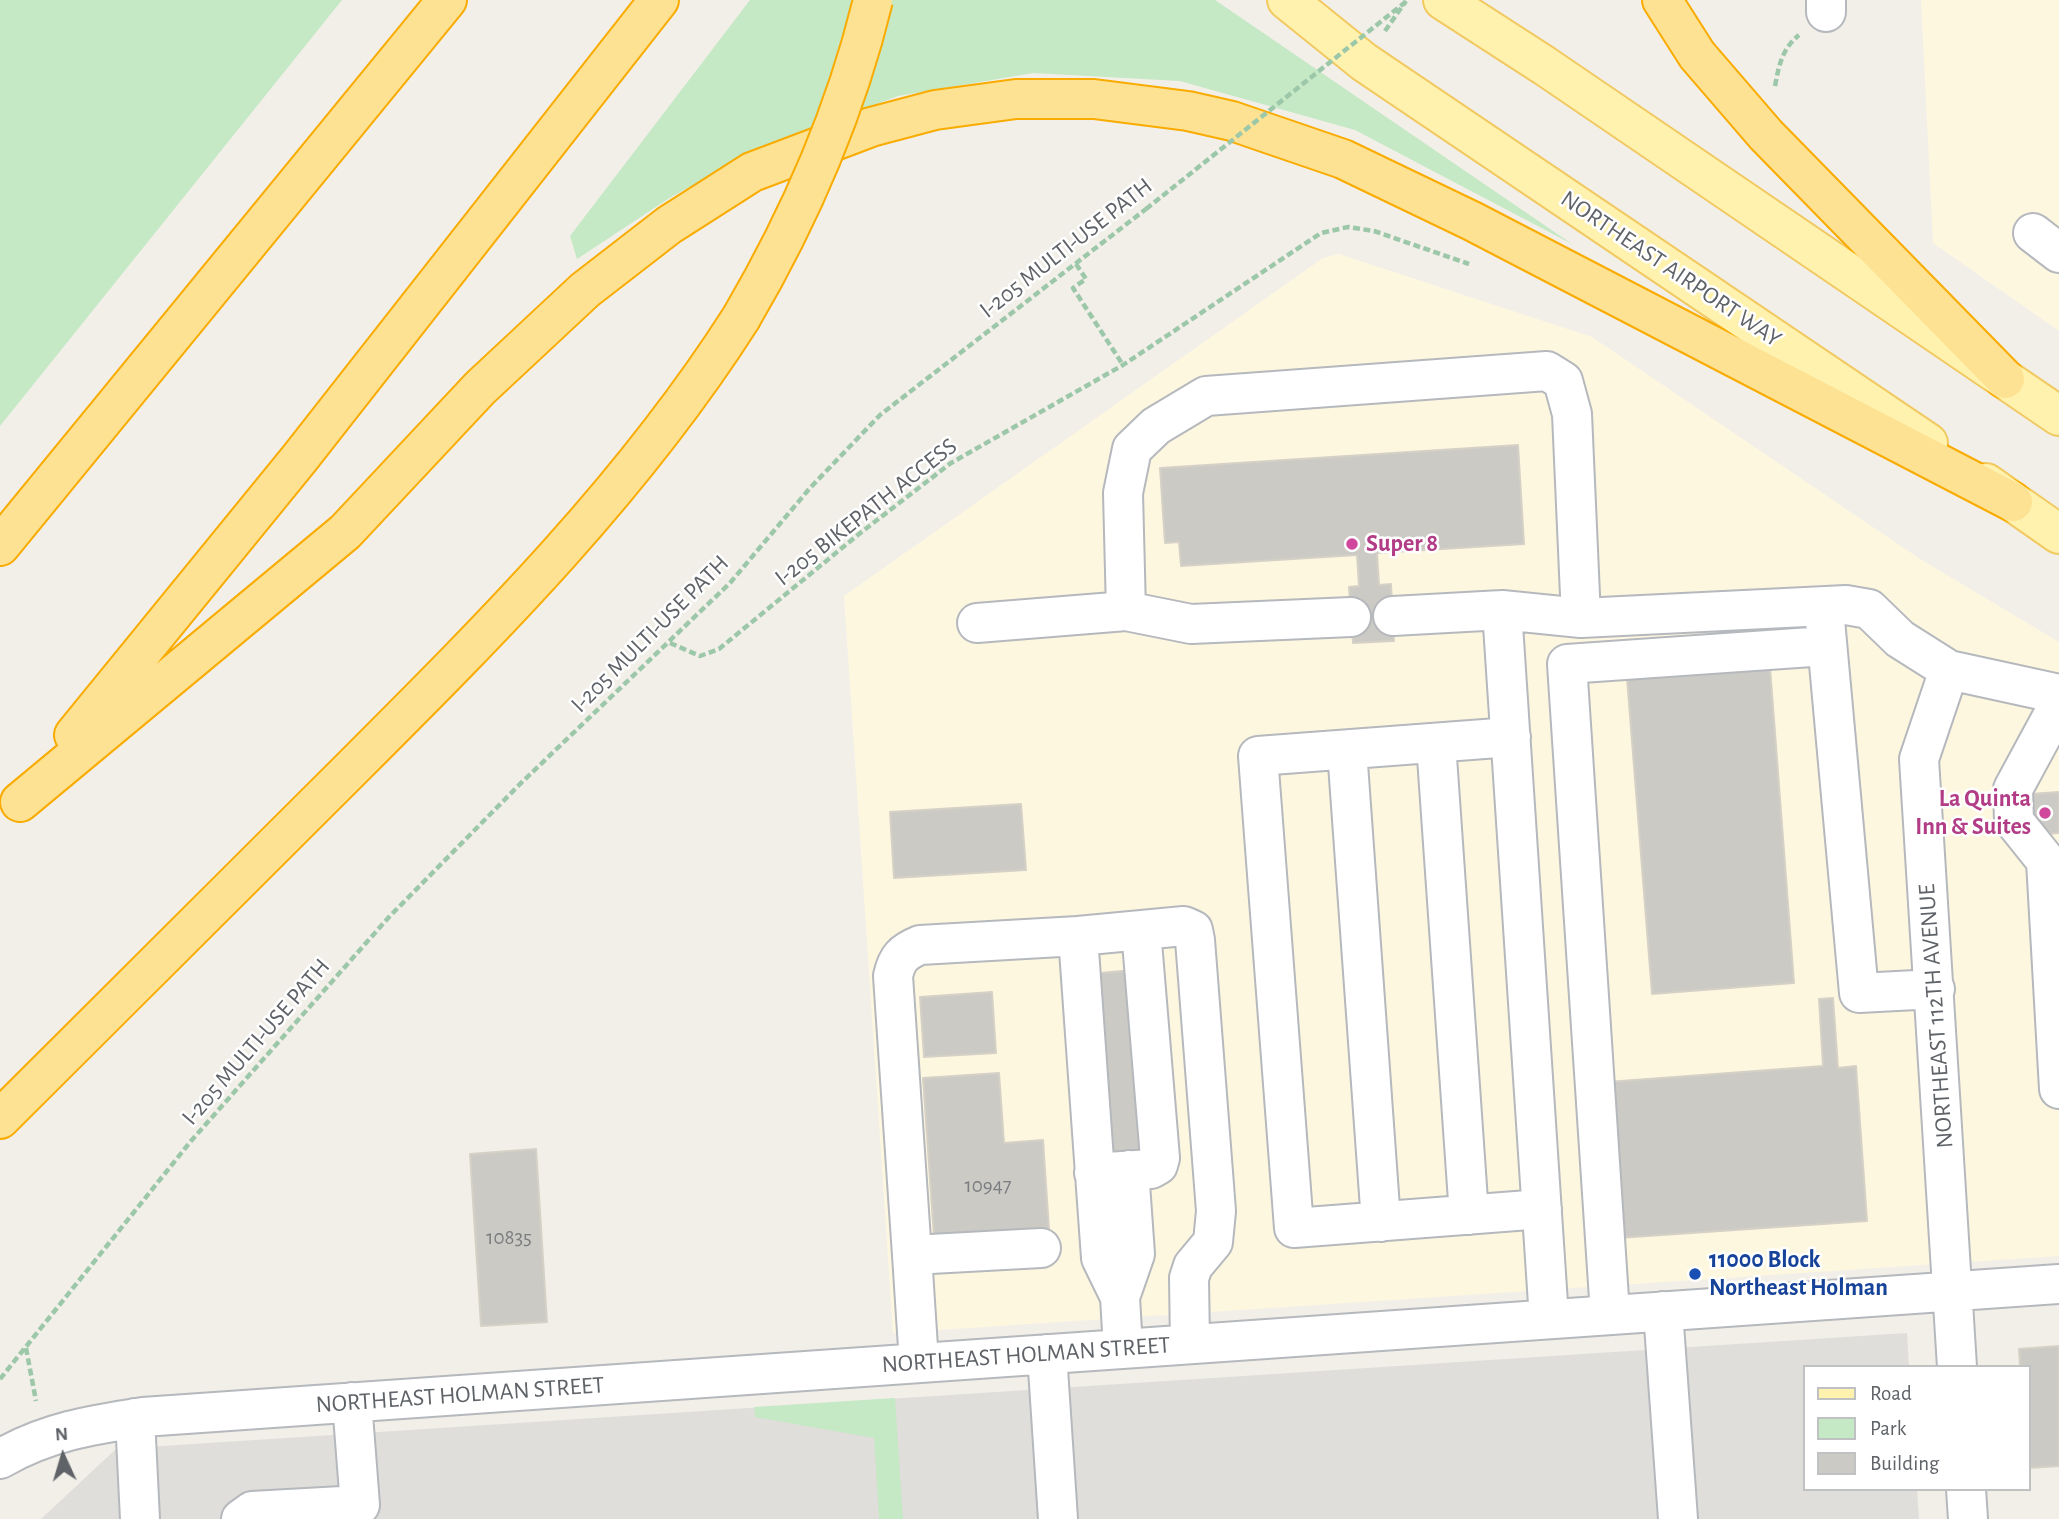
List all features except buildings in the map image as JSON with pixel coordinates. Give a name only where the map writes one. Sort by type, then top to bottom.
[{"type":"highway","points":[[0,546],[447,0]]},
{"type":"highway","points":[[10,814],[299,458],[659,0]]},
{"type":"highway","points":[[0,1119],[396,724],[598,512],[670,421],[741,318],[772,265],[820,163],[859,60],[873,0]]},
{"type":"highway","points":[[1662,0],[1697,55],[1766,135],[2005,379]]},
{"type":"highway","points":[[10,814],[345,532],[480,388],[585,290],[669,225],[752,173],[871,127],[935,110],[1016,99],[1107,101],[1188,111],[1232,121],[1343,159],[1472,221],[2013,502]]},
{"type":"main road","name":"NORTHEAST AIRPORT WAY","points":[[1287,0],[1364,62],[2059,534]]},
{"type":"main road","points":[[1443,0],[1545,66],[2059,416]]},
{"type":"street","points":[[1126,611],[1124,493],[1132,449],[1156,426],[1206,396],[1547,371],[1563,381],[1572,414],[1581,618]]},
{"type":"street","points":[[1393,616],[1502,611],[1581,618],[1846,605],[1869,609],[1900,639],[1949,670],[2059,694]]},
{"type":"street","points":[[1824,606],[1859,993],[1935,989]]},
{"type":"street","points":[[977,623],[1126,611],[1191,624],[1351,617]]},
{"type":"street","points":[[1502,611],[1549,1319]]},
{"type":"street","points":[[1610,1314],[1567,664],[1826,646]]},
{"type":"street","name":"NORTHEAST 112TH AVENUE","points":[[1949,670],[1919,759],[1957,1365]]},
{"type":"street","points":[[2059,704],[2013,789],[2014,821],[2046,861],[2059,1089]]},
{"type":"street","points":[[1511,737],[1258,756],[1294,1228],[1542,1209]]},
{"type":"street","points":[[1436,743],[1469,1215]]},
{"type":"street","points":[[1347,750],[1381,1222]]},
{"type":"street","points":[[919,1363],[894,989],[896,962],[905,951],[920,945],[1078,936],[1184,926],[1193,930],[1195,940],[1216,1226],[1213,1242],[1193,1266],[1189,1278],[1190,1344]]},
{"type":"street","points":[[1111,1172],[1150,1169],[1158,1165],[1160,1158],[1141,930]]},
{"type":"street","points":[[1078,936],[1111,1172],[1101,1258],[1120,1297],[1123,1349]]},
{"type":"street","points":[[912,1255],[1041,1248]]},
{"type":"street","name":"NORTHEAST HOLMAN STREET","points":[[0,1459],[46,1436],[90,1423],[135,1418],[2059,1284]]},
{"type":"street","points":[[1663,1311],[1678,1519]]},
{"type":"street","points":[[1047,1354],[1058,1519]]},
{"type":"street","points":[[241,1519],[252,1511],[363,1512],[352,1402]]},
{"type":"street","points":[[135,1418],[140,1519]]},
{"type":"street","points":[[1966,1491],[1968,1519]]},
{"type":"path","name":"I-205 MULTI-USE PATH","points":[[0,1379],[191,1141],[389,917],[520,784],[730,583],[810,488],[880,415],[1076,264],[1408,0]]},
{"type":"path","points":[[1766,135],[1780,60],[1789,43],[1826,6]]},
{"type":"path","name":"I-205 BIKEPATH ACCESS","points":[[670,643],[700,656],[719,649],[859,534],[951,463],[1123,365],[1321,233],[1348,227],[1374,231],[1460,262],[1482,266]]},
{"type":"path","points":[[1076,264],[1086,279],[1073,288],[1123,365]]},
{"type":"path","points":[[26,1347],[30,1377],[46,1436]]},
{"type":"shaded area","points":[[1921,0],[2059,0],[2059,331],[1933,243]]},
{"type":"shaded area","points":[[1339,254],[1592,337],[1920,559],[2059,642],[2059,1256],[893,1333],[844,596],[1323,258]]},
{"type":"shaded area","points":[[1907,1333],[1909,1365],[1804,1365],[1804,1491],[1917,1491],[1919,1519],[41,1519],[116,1449]]},
{"type":"green space","points":[[0,0],[342,0],[0,426]]},
{"type":"green space","points":[[750,0],[1215,0],[1572,244],[1355,130],[1180,81],[1033,73],[898,96],[768,145],[671,197],[577,259],[570,236]]},
{"type":"green space","points":[[895,1398],[903,1519],[879,1519],[874,1438],[755,1417],[754,1407]]},
{"type":"place","name":"Super 8","points":[[1352,544]]},
{"type":"place","name":"La Quinta Inn & Suites","points":[[2045,813]]},
{"type":"place","name":"11000 Block Northeast Holman","points":[[1695,1274]]}]
